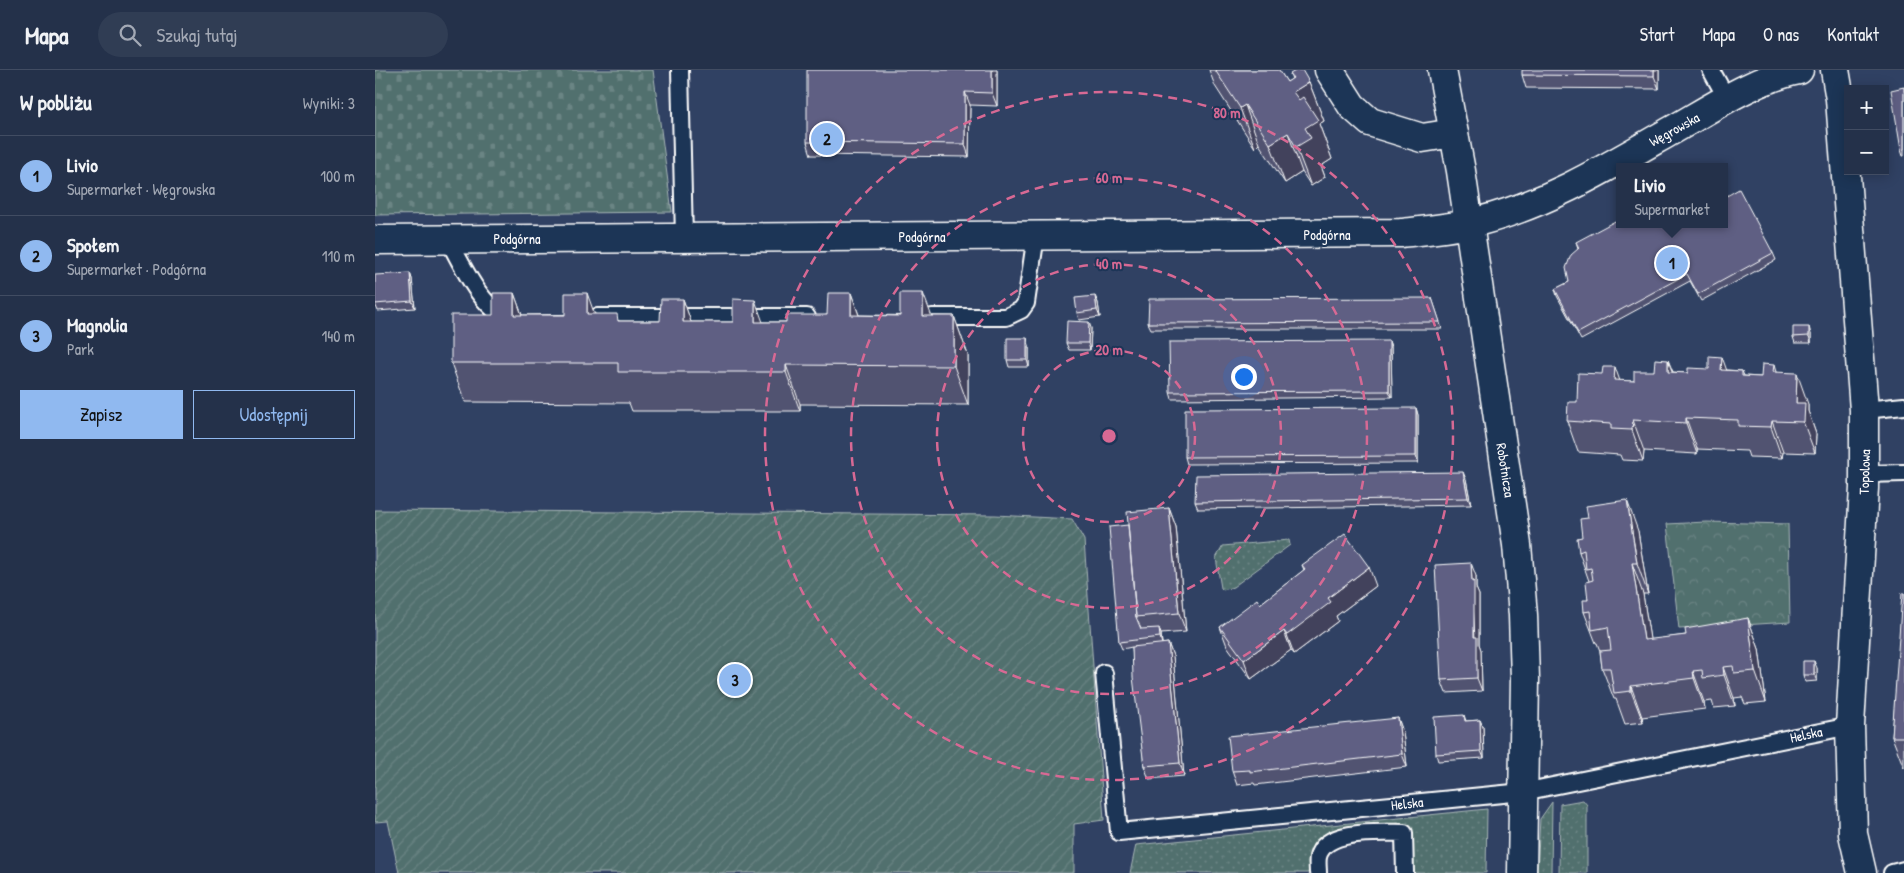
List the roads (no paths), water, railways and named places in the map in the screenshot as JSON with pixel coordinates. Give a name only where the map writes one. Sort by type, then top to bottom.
[{"type":"street","points":[[1329,70],[1352,106],[1370,122],[1423,138],[1454,134]]},
{"type":"street","name":"Robotnicza","points":[[1442,70],[1461,171],[1517,545],[1525,653],[1522,873]]},
{"type":"street","name":"Węgrowska","points":[[1468,224],[1500,216],[1553,196],[1727,99],[1760,83],[1799,70]]},
{"type":"street","name":"Topolowa","points":[[1835,70],[1840,99],[1863,366],[1865,410],[1865,474],[1850,726],[1853,834],[1862,873]]},
{"type":"street","name":"Podgórna","points":[[375,240],[1401,233],[1468,224]]},
{"type":"lane","points":[[679,70],[684,238]]},
{"type":"lane","points":[[1711,70],[1727,99]]},
{"type":"lane","points":[[916,317],[1006,317],[1021,310],[1026,303],[1035,235]]},
{"type":"lane","points":[[448,239],[465,269],[492,308],[507,317],[527,317]]},
{"type":"lane","points":[[577,317],[826,317]]},
{"type":"lane","points":[[1865,410],[1904,406]]},
{"type":"lane","points":[[1865,474],[1904,473]]},
{"type":"lane","name":"Helska","points":[[1104,672],[1119,832],[1523,792],[1850,726]]},
{"type":"lane","points":[[1318,873],[1317,856],[1326,845],[1337,838],[1347,834],[1404,833],[1405,873]]},
{"type":"lane","points":[[1893,873],[1904,870]]},
{"type":"place","name":"Społem","points":[[827,139]]},
{"type":"place","name":"Livio","points":[[1672,263]]},
{"type":"place","name":"Magnolia","points":[[735,680]]}]
